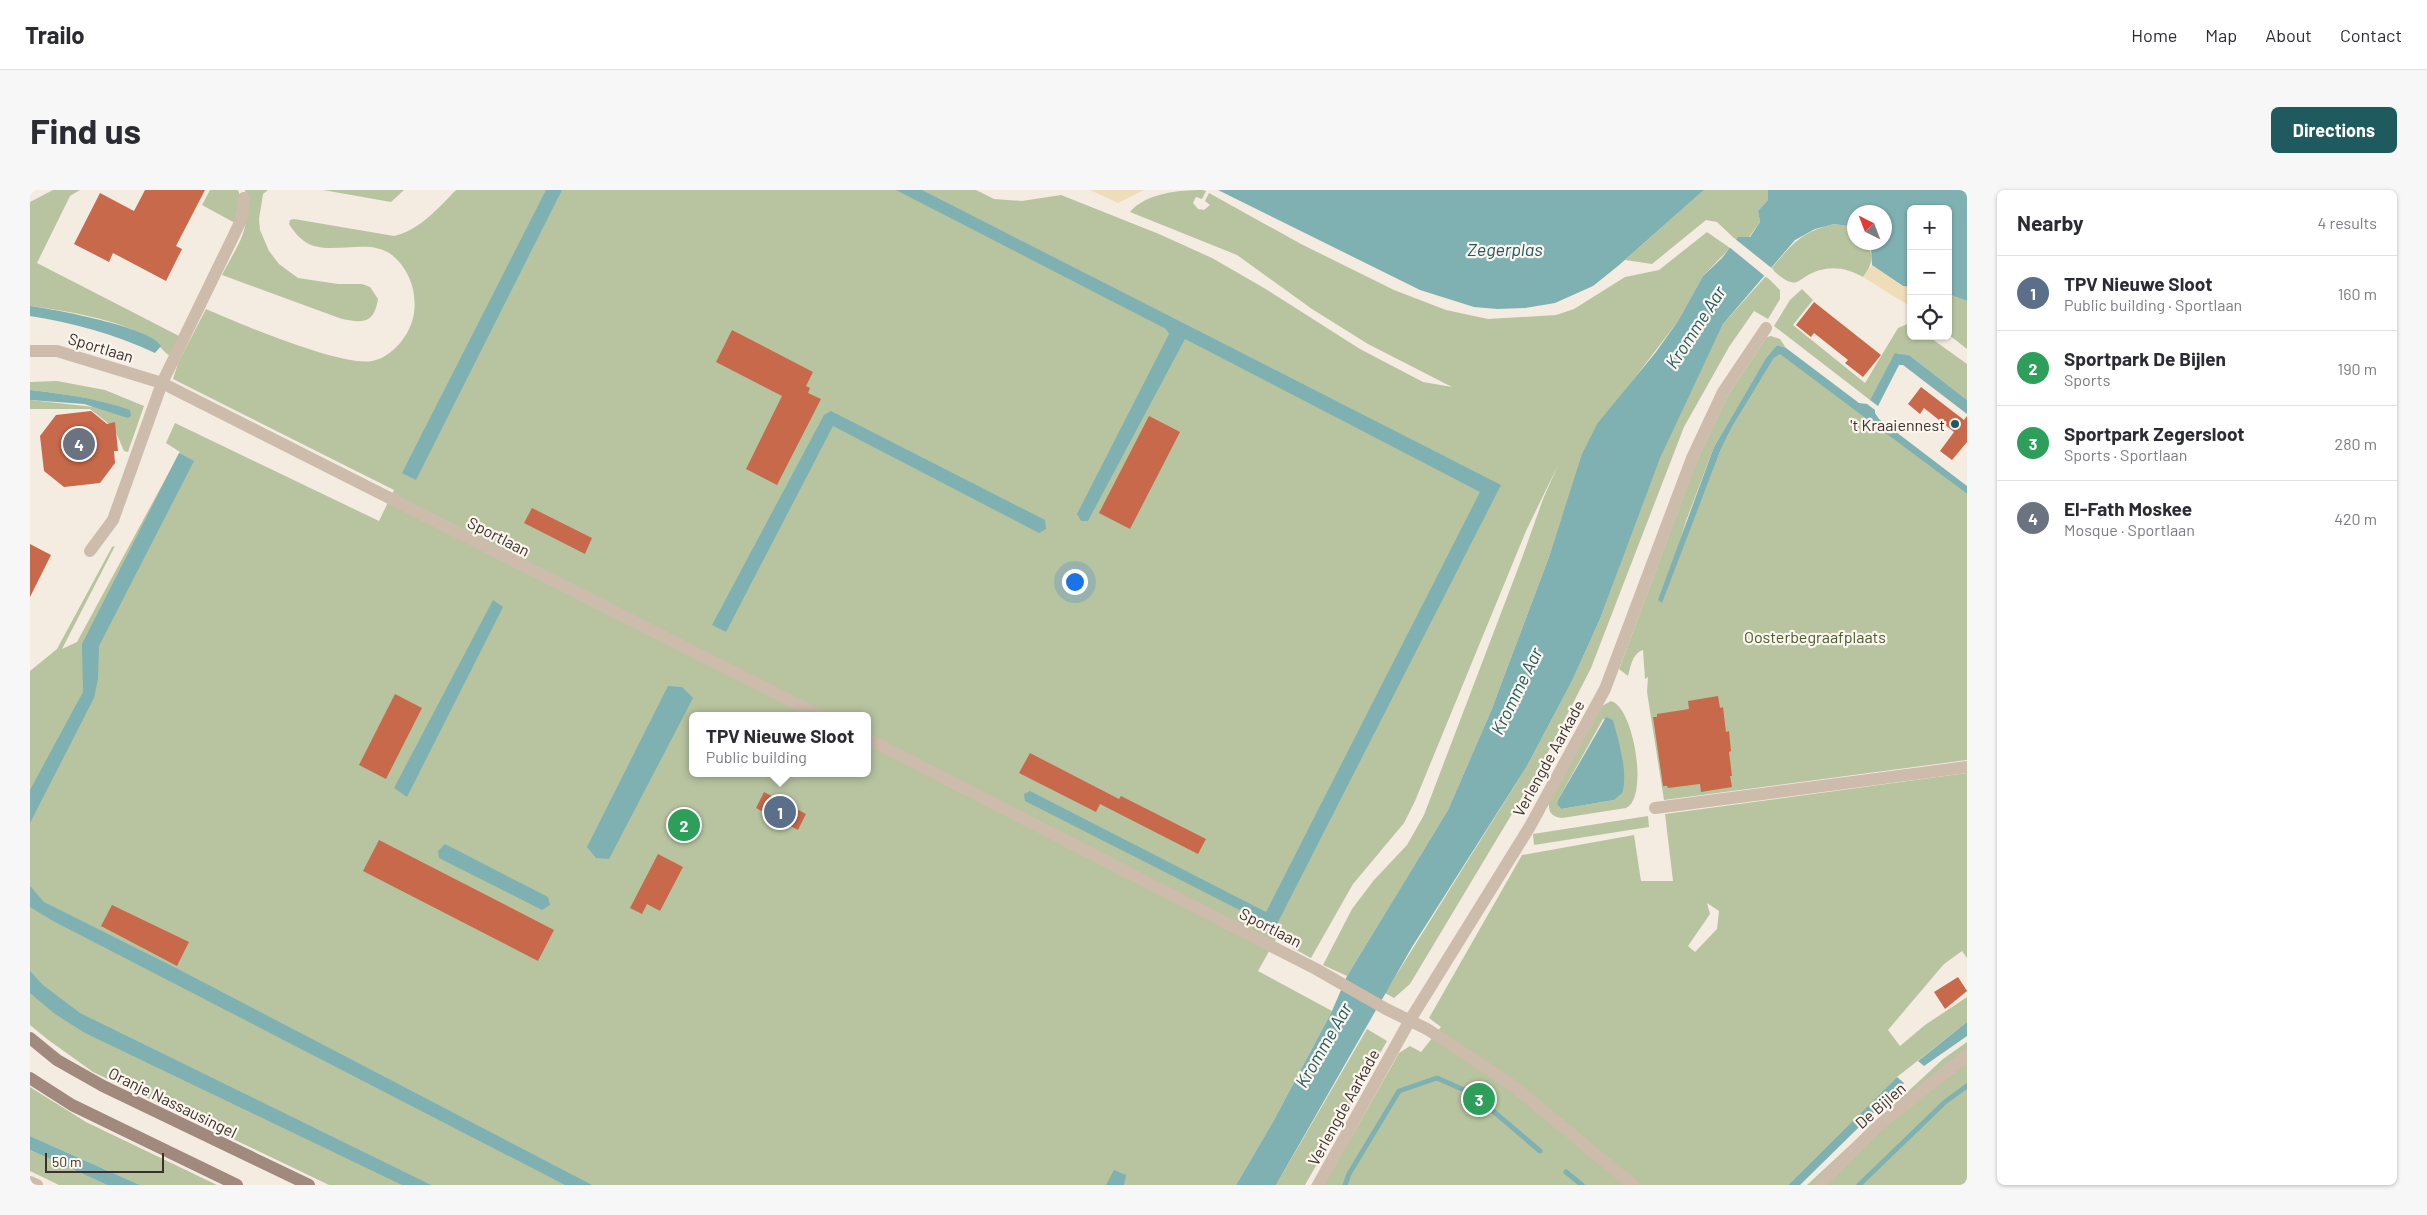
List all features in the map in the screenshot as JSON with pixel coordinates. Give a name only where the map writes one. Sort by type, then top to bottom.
[{"type":"main road","name":"Oranje Nassausingel","points":[[30,1038],[57,1060],[103,1086],[309,1185]]},
{"type":"main road","points":[[30,1078],[84,1112],[238,1185]]},
{"type":"street","points":[[90,552],[113,520],[162,383],[242,218],[244,198]]},
{"type":"street","name":"Verlengde Aarkade","points":[[1318,1185],[1410,1020],[1529,828],[1604,689],[1692,458],[1723,392],[1766,328]]},
{"type":"street","name":"Sportlaan","points":[[30,351],[57,351],[162,383],[813,712]]},
{"type":"street","name":"Sportlaan","points":[[871,741],[1427,1029],[1511,1084],[1633,1185]]},
{"type":"street","points":[[1655,808],[1701,800],[1967,767]]},
{"type":"street","name":"De Bijlen","points":[[1819,1185],[1879,1125],[1967,1055]]},
{"type":"street","points":[[30,1182],[37,1185]]},
{"type":"green space","points":[[53,190],[80,190],[70,196],[37,263],[181,337],[170,356],[152,339],[122,326],[74,313],[30,306],[30,202]]},
{"type":"green space","points":[[210,190],[238,190],[240,196],[235,223],[202,205]]},
{"type":"green space","points":[[245,190],[268,190],[263,194],[259,219],[260,230],[269,251],[279,264],[298,278],[338,284],[362,284],[370,287],[378,299],[374,313],[362,321],[342,319],[222,275],[239,244],[245,226]]},
{"type":"green space","points":[[323,190],[404,190],[391,202]]},
{"type":"green space","points":[[456,190],[976,190],[994,199],[1022,201],[1061,195],[1159,234],[1212,258],[1264,288],[1360,349],[1423,382],[1452,387],[1368,344],[1312,309],[1237,255],[1130,212],[1145,201],[1163,194],[1183,191],[1206,191],[1202,199],[1196,197],[1193,203],[1198,209],[1204,210],[1210,205],[1205,201],[1209,193],[1301,244],[1394,290],[1446,310],[1488,319],[1556,315],[1574,309],[1625,277],[1659,270],[1707,232],[1730,248],[1703,276],[1678,321],[1618,400],[1561,520],[1491,711],[1448,810],[1347,976],[1323,965],[1352,909],[1374,880],[1407,845],[1424,815],[1543,499],[1558,465],[1526,531],[1415,801],[1404,823],[1353,884],[1311,958],[1276,939],[1258,971],[1332,1011],[1274,1120],[1236,1185],[329,1185],[93,1072],[30,1025],[30,671],[57,649],[112,547],[115,546],[62,649],[77,642],[180,452],[166,443],[175,423],[379,521],[394,490],[173,379],[178,363],[206,309],[289,342],[337,357],[357,361],[372,361],[387,355],[394,350],[405,336],[414,313],[413,289],[403,267],[392,255],[371,247],[324,248],[313,246],[298,235],[289,224],[290,220],[294,219],[394,236],[412,229],[436,211]]},
{"type":"green space","points":[[1704,190],[1768,190],[1768,200],[1758,211],[1760,222],[1749,237],[1738,237],[1736,240],[1717,222],[1706,220],[1652,264],[1625,260]]},
{"type":"green space","points":[[1834,224],[1847,226],[1847,250],[1870,250],[1871,260],[1869,268],[1863,277],[1856,273],[1834,268],[1820,270],[1793,282],[1786,280],[1771,269],[1798,240],[1823,227]]},
{"type":"green space","points":[[1766,276],[1780,290],[1780,299],[1768,319],[1754,311],[1729,347],[1684,427],[1591,668],[1543,762],[1410,984],[1394,998],[1385,993],[1527,766],[1572,681],[1600,619],[1659,458],[1723,324]]},
{"type":"green space","points":[[1802,289],[1813,300],[1793,325],[1865,383],[1898,328],[1907,324],[1907,340],[1934,340],[1967,364],[1967,400],[1909,355],[1896,353],[1870,400],[1774,326],[1790,300]]},
{"type":"green space","points":[[1952,295],[1967,301],[1967,349],[1952,337]]},
{"type":"green space","name":"Oosterbegraafplaats","points":[[1771,336],[1780,339],[1786,348],[1777,345],[1766,358],[1714,447],[1686,521],[1661,603],[1721,449],[1732,427],[1774,358],[1780,353],[1967,494],[1967,760],[1664,800],[1647,692],[1648,677],[1645,679],[1643,650],[1634,657],[1628,676],[1619,669],[1696,463],[1728,395],[1767,337]]},
{"type":"green space","points":[[57,381],[105,390],[144,406],[128,452],[124,451],[114,428],[90,409],[30,409],[30,400],[131,411],[94,400],[30,390],[30,382]]},
{"type":"green space","points":[[1611,701],[1619,707],[1632,735],[1637,771],[1637,788],[1633,801],[1626,808],[1562,818],[1553,815],[1549,809],[1549,803],[1602,706]],"holes":[[[1603,719],[1613,720],[1622,765],[1614,800],[1561,809],[1557,804],[1558,800]]]},
{"type":"green space","points":[[1967,773],[1967,958],[1962,951],[1944,964],[1888,1030],[1900,1046],[1925,1025],[1967,997],[1967,1022],[1897,1077],[1788,1185],[1311,1185],[1352,1136],[1399,1053],[1410,1046],[1421,1052],[1441,1027],[1429,1018],[1522,855],[1634,835],[1641,881],[1673,881],[1665,814]],"holes":[[[1707,903],[1719,911],[1717,929],[1695,952],[1688,946],[1710,914]]]},
{"type":"green space","points":[[1648,816],[1649,827],[1534,845],[1533,834]]},
{"type":"green space","points":[[1367,1029],[1387,1041],[1305,1185],[1276,1185]]},
{"type":"green space","points":[[1967,1042],[1967,1185],[1807,1185],[1943,1059]]},
{"type":"green space","points":[[30,1087],[86,1122],[217,1185],[140,1185],[30,1136]]},
{"type":"green space","points":[[30,1150],[107,1185],[59,1185],[30,1171]]},
{"type":"sand","points":[[1090,190],[1144,190],[1118,203]]},
{"type":"sand","points":[[1872,265],[1902,286],[1907,287],[1907,304],[1863,277]]},
{"type":"water","points":[[546,190],[562,190],[416,480],[402,473]]},
{"type":"water","points":[[896,190],[922,190],[1501,485],[1275,928],[1025,801],[1024,794],[1030,791],[1266,912],[1480,492],[1185,339],[1088,521],[1081,521],[1077,514],[1169,334],[1166,329]]},
{"type":"water","name":"Zegerplas","points":[[1218,190],[1704,190],[1593,286],[1555,303],[1525,308],[1497,309],[1474,307],[1420,290]]},
{"type":"water","name":"Kromme Aar","points":[[1768,190],[1967,190],[1967,301],[1952,295],[1952,205],[1907,205],[1907,286],[1903,286],[1872,265],[1871,250],[1892,250],[1892,205],[1847,205],[1847,226],[1834,224],[1815,229],[1795,240],[1723,324],[1660,458],[1600,619],[1572,681],[1527,766],[1412,947],[1276,1185],[1236,1185],[1274,1120],[1332,1011],[1347,976],[1448,810],[1491,711],[1549,557],[1582,454],[1597,424],[1656,352],[1678,321],[1703,276],[1722,258],[1738,237],[1750,237],[1760,222],[1758,211],[1768,200]]},
{"type":"water","points":[[30,306],[79,315],[121,326],[140,332],[161,346],[155,353],[125,340],[94,330],[30,316]]},
{"type":"water","points":[[1777,345],[1786,348],[1859,403],[1867,404],[1875,410],[1879,419],[1967,486],[1967,494],[1780,354],[1774,358],[1732,427],[1721,449],[1662,603],[1658,600],[1714,447],[1766,358]]},
{"type":"water","points":[[1895,353],[1909,355],[1967,400],[1967,414],[1903,365],[1899,365],[1878,406],[1870,400]]},
{"type":"water","points":[[30,390],[105,402],[130,410],[131,416],[128,418],[84,404],[30,400]]},
{"type":"water","points":[[831,411],[1045,520],[1046,529],[1039,533],[833,426],[726,632],[712,625],[824,415]]},
{"type":"water","points":[[179,453],[194,461],[99,646],[98,679],[94,698],[30,823],[30,790],[83,692],[82,644]]},
{"type":"water","points":[[493,600],[503,607],[407,797],[394,788]]},
{"type":"water","points":[[668,686],[682,687],[693,698],[609,859],[596,858],[587,847]]},
{"type":"water","points":[[1606,717],[1613,720],[1620,746],[1624,767],[1622,793],[1614,800],[1561,809],[1557,804],[1558,800]]},
{"type":"water","points":[[445,844],[548,897],[550,905],[542,910],[439,858],[438,851]]},
{"type":"water","points":[[30,886],[44,902],[176,968],[592,1185],[565,1185],[53,921],[30,907]]},
{"type":"water","points":[[30,971],[43,985],[80,1013],[431,1185],[402,1185],[85,1033],[55,1014],[30,993]]},
{"type":"water","points":[[1967,1022],[1967,1036],[1924,1066],[1918,1061]]},
{"type":"water","points":[[1897,1077],[1904,1083],[1800,1185],[1788,1185]]},
{"type":"water","points":[[30,1136],[140,1185],[107,1185],[30,1150]]},
{"type":"water","points":[[1114,1170],[1126,1175],[1124,1185],[1106,1185]]},
{"type":"pier","points":[[1734,238],[1774,270],[1767,278],[1728,246]]},
{"type":"building","points":[[145,190],[205,190],[176,246],[182,249],[166,281],[113,253],[109,262],[74,244],[100,193],[134,211]]},
{"type":"building","points":[[1814,302],[1881,355],[1863,377],[1845,363],[1848,360],[1814,333],[1811,337],[1796,325]]},
{"type":"building","points":[[732,330],[813,372],[806,386],[810,388],[808,393],[821,399],[777,485],[746,469],[782,396],[716,362]]},
{"type":"building","name":"'t Kraaiennest","points":[[1921,387],[1964,420],[1967,416],[1967,442],[1952,460],[1940,451],[1954,432],[1924,408],[1920,414],[1908,404]]},
{"type":"building","points":[[91,411],[107,424],[115,422],[118,451],[114,451],[115,463],[100,483],[64,487],[44,471],[40,436],[56,415]]},
{"type":"building","points":[[1149,416],[1180,432],[1130,529],[1099,513]]},
{"type":"building","points":[[532,508],[592,538],[585,554],[524,523]]},
{"type":"building","points":[[30,544],[51,555],[30,597]]},
{"type":"building","points":[[395,694],[422,708],[386,779],[359,765]]},
{"type":"building","points":[[1718,696],[1720,708],[1723,707],[1726,732],[1729,731],[1732,787],[1701,792],[1700,784],[1668,788],[1663,786],[1653,717],[1657,717],[1657,714],[1689,709],[1688,701]]},
{"type":"building","points":[[1030,753],[1119,799],[1121,796],[1206,839],[1198,854],[1100,804],[1096,812],[1019,773]]},
{"type":"building","points":[[764,792],[806,814],[798,830],[756,808]]},
{"type":"building","points":[[379,840],[554,930],[538,961],[363,871]]},
{"type":"building","points":[[658,854],[683,867],[660,911],[647,904],[642,914],[630,908]]},
{"type":"building","points":[[112,905],[189,942],[177,966],[101,926]]},
{"type":"building","points":[[1958,977],[1967,991],[1945,1009],[1934,992]]},
{"type":"waterway","points":[[1345,1185],[1349,1174],[1399,1091],[1437,1078],[1473,1094],[1540,1151]]},
{"type":"waterway","points":[[1859,1185],[1945,1102],[1967,1086]]},
{"type":"waterway","points":[[1566,1172],[1582,1185]]},
{"type":"place","name":"'t Kraaiennest","points":[[1955,424]]},
{"type":"place","name":"El-Fath Moskee","points":[[79,444]]},
{"type":"place","name":"TPV Nieuwe Sloot","points":[[780,812]]},
{"type":"place","name":"Sportpark De Bijlen","points":[[684,825]]},
{"type":"place","name":"Sportpark Zegersloot","points":[[1479,1099]]}]
